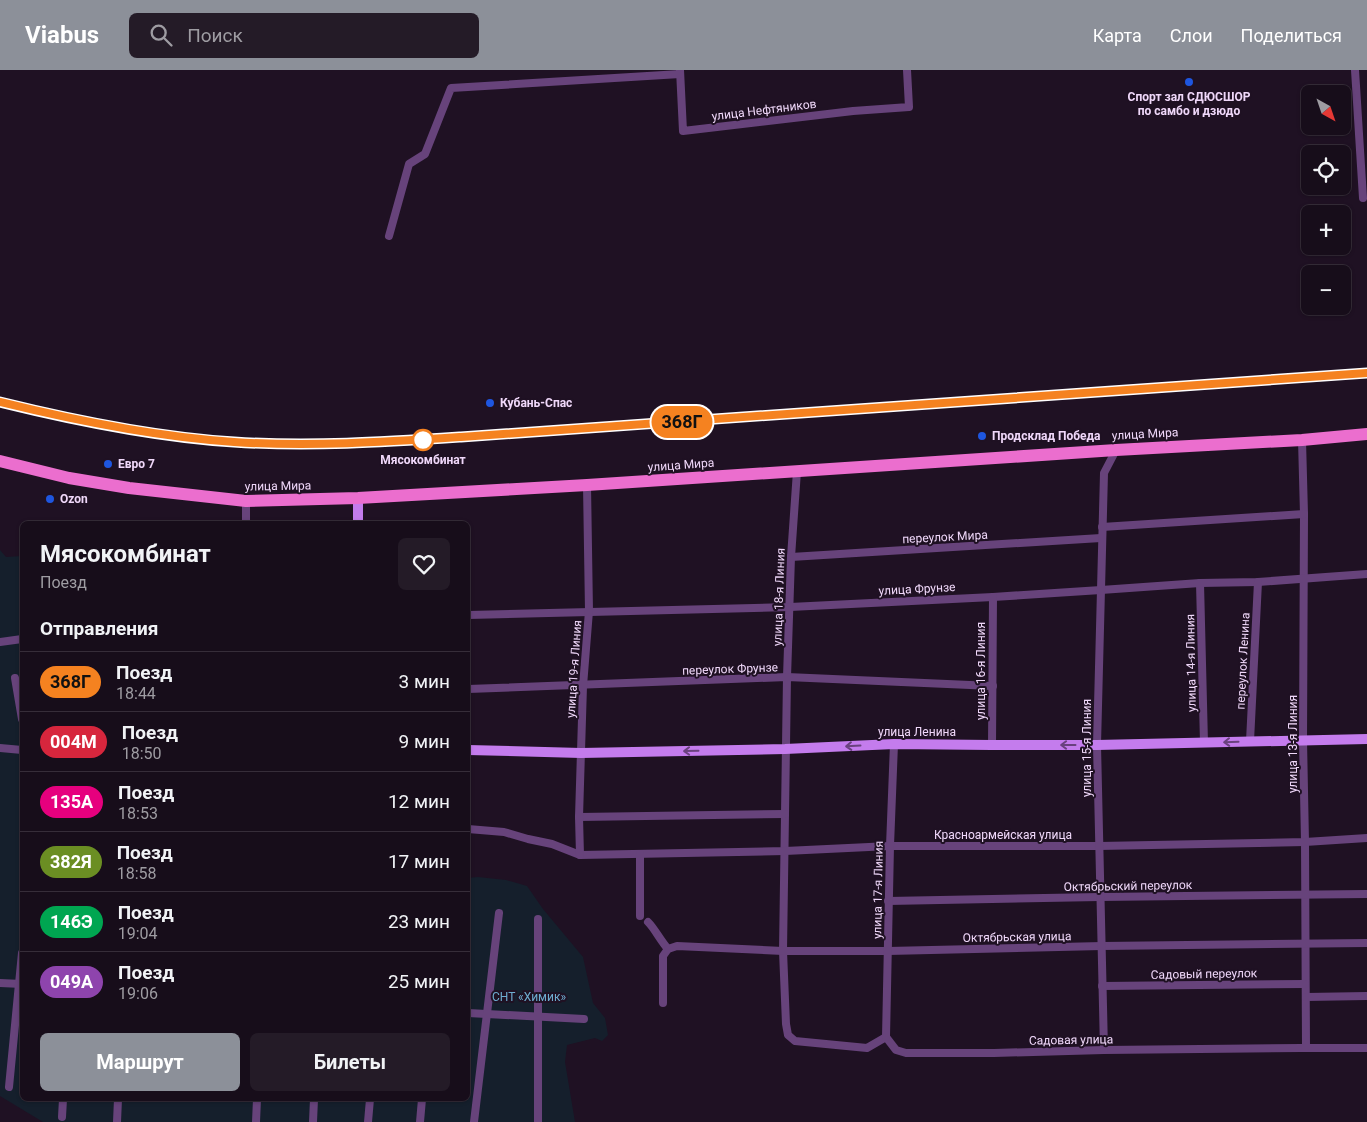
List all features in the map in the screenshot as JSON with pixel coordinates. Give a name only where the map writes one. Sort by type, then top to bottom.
[{"type":"main road","name":"улица Мира","points":[[0,461],[69,478],[103,484],[246,501],[358,498],[587,485],[1116,450],[1302,440],[1367,434]]},
{"type":"main road","points":[[358,498],[358,521]]},
{"type":"main road","name":"улица Ленина","points":[[470,750],[581,753],[786,749],[894,744],[1097,745],[1367,739]]},
{"type":"street","name":"улица Нефтяников","points":[[680,72],[683,131],[853,111],[909,107],[907,70]]},
{"type":"street","points":[[1355,70],[1362,198]]},
{"type":"street","points":[[389,236],[409,164],[425,154],[451,88],[680,72]]},
{"type":"street","points":[[1358,115],[1367,114]]},
{"type":"street","name":"улица 13-я Линия","points":[[1302,440],[1304,514],[1303,740],[1306,1048]]},
{"type":"street","name":"улица 15-я Линия","points":[[1104,1050],[1097,745],[1102,590],[1101,538],[1104,472],[1116,450]]},
{"type":"street","name":"улица 18-я Линия","points":[[797,471],[791,557],[787,678],[783,951],[786,1024],[788,1035],[795,1041],[867,1048],[886,1037]]},
{"type":"street","name":"улица 19-я Линия","points":[[580,855],[579,817],[583,686],[589,611],[587,485]]},
{"type":"street","points":[[246,501],[246,521]]},
{"type":"street","points":[[1102,527],[1304,514]]},
{"type":"street","name":"переулок Мира","points":[[791,557],[1101,538]]},
{"type":"street","name":"улица Фрунзе","points":[[470,615],[790,606],[993,597],[1367,574]]},
{"type":"street","name":"переулок Ленина","points":[[1250,741],[1258,582]]},
{"type":"street","name":"улица 14-я Линия","points":[[1200,583],[1204,743]]},
{"type":"street","name":"улица 16-я Линия","points":[[992,745],[993,597]]},
{"type":"street","points":[[0,642],[20,639]]},
{"type":"street","points":[[15,678],[20,707]]},
{"type":"street","name":"переулок Фрунзе","points":[[470,690],[787,678],[993,686]]},
{"type":"street","name":"улица 17-я Линия","points":[[886,1037],[888,901],[894,744]]},
{"type":"street","points":[[0,748],[20,750]]},
{"type":"street","points":[[579,817],[786,814]]},
{"type":"street","name":"Красноармейская улица","points":[[470,829],[504,832],[552,844],[580,855],[785,851],[890,846],[1099,846],[1305,842],[1367,838]]},
{"type":"street","points":[[640,854],[640,916]]},
{"type":"street","name":"Октябрьский переулок","points":[[888,901],[1367,894]]},
{"type":"street","points":[[474,1122],[499,913]]},
{"type":"street","points":[[538,920],[538,1122]]},
{"type":"street","points":[[648,922],[668,949],[663,956],[663,1003]]},
{"type":"street","name":"Октябрьская улица","points":[[668,949],[677,946],[783,951],[888,951],[1367,943]]},
{"type":"street","points":[[0,983],[20,984]]},
{"type":"street","name":"Садовый переулок","points":[[1102,986],[1306,984]]},
{"type":"street","points":[[9,1087],[20,993]]},
{"type":"street","points":[[1306,997],[1367,996]]},
{"type":"street","points":[[470,1013],[584,1019]]},
{"type":"street","name":"Садовая улица","points":[[886,1037],[896,1050],[906,1053],[1367,1048]]},
{"type":"street","points":[[62,1117],[64,1101]]},
{"type":"street","points":[[117,1122],[118,1101]]},
{"type":"street","points":[[256,1122],[257,1101]]},
{"type":"street","points":[[313,1122],[314,1101]]},
{"type":"street","points":[[368,1122],[370,1101]]},
{"type":"street","points":[[420,1122],[422,1101]]},
{"type":"green space","name":"СНТ «Химик»","points":[[0,550],[6,557],[20,556],[20,1101],[470,1101],[470,878],[506,880],[527,886],[543,909],[583,957],[593,1003],[605,1018],[608,1035],[602,1041],[595,1038],[567,1045],[565,1062],[575,1122],[43,1122],[0,1096]]},
{"type":"railway","points":[[0,402],[82,421],[146,433],[234,442],[327,444],[422,440],[1367,373]]},
{"type":"train","name":"368Г","points":[[0,402],[82,422],[146,433],[234,442],[327,444],[422,440],[1367,373]]},
{"type":"place","name":"Спорт зал СДЮСШОР по самбо и дзюдо","points":[[1189,82]]},
{"type":"place","name":"Кубань-Спас","points":[[490,403]]},
{"type":"place","name":"Продсклад Победа","points":[[982,436]]},
{"type":"place","name":"Мясокомбинат","points":[[423,440]]},
{"type":"place","name":"Евро 7","points":[[108,464]]},
{"type":"place","name":"Ozon","points":[[50,499]]}]
